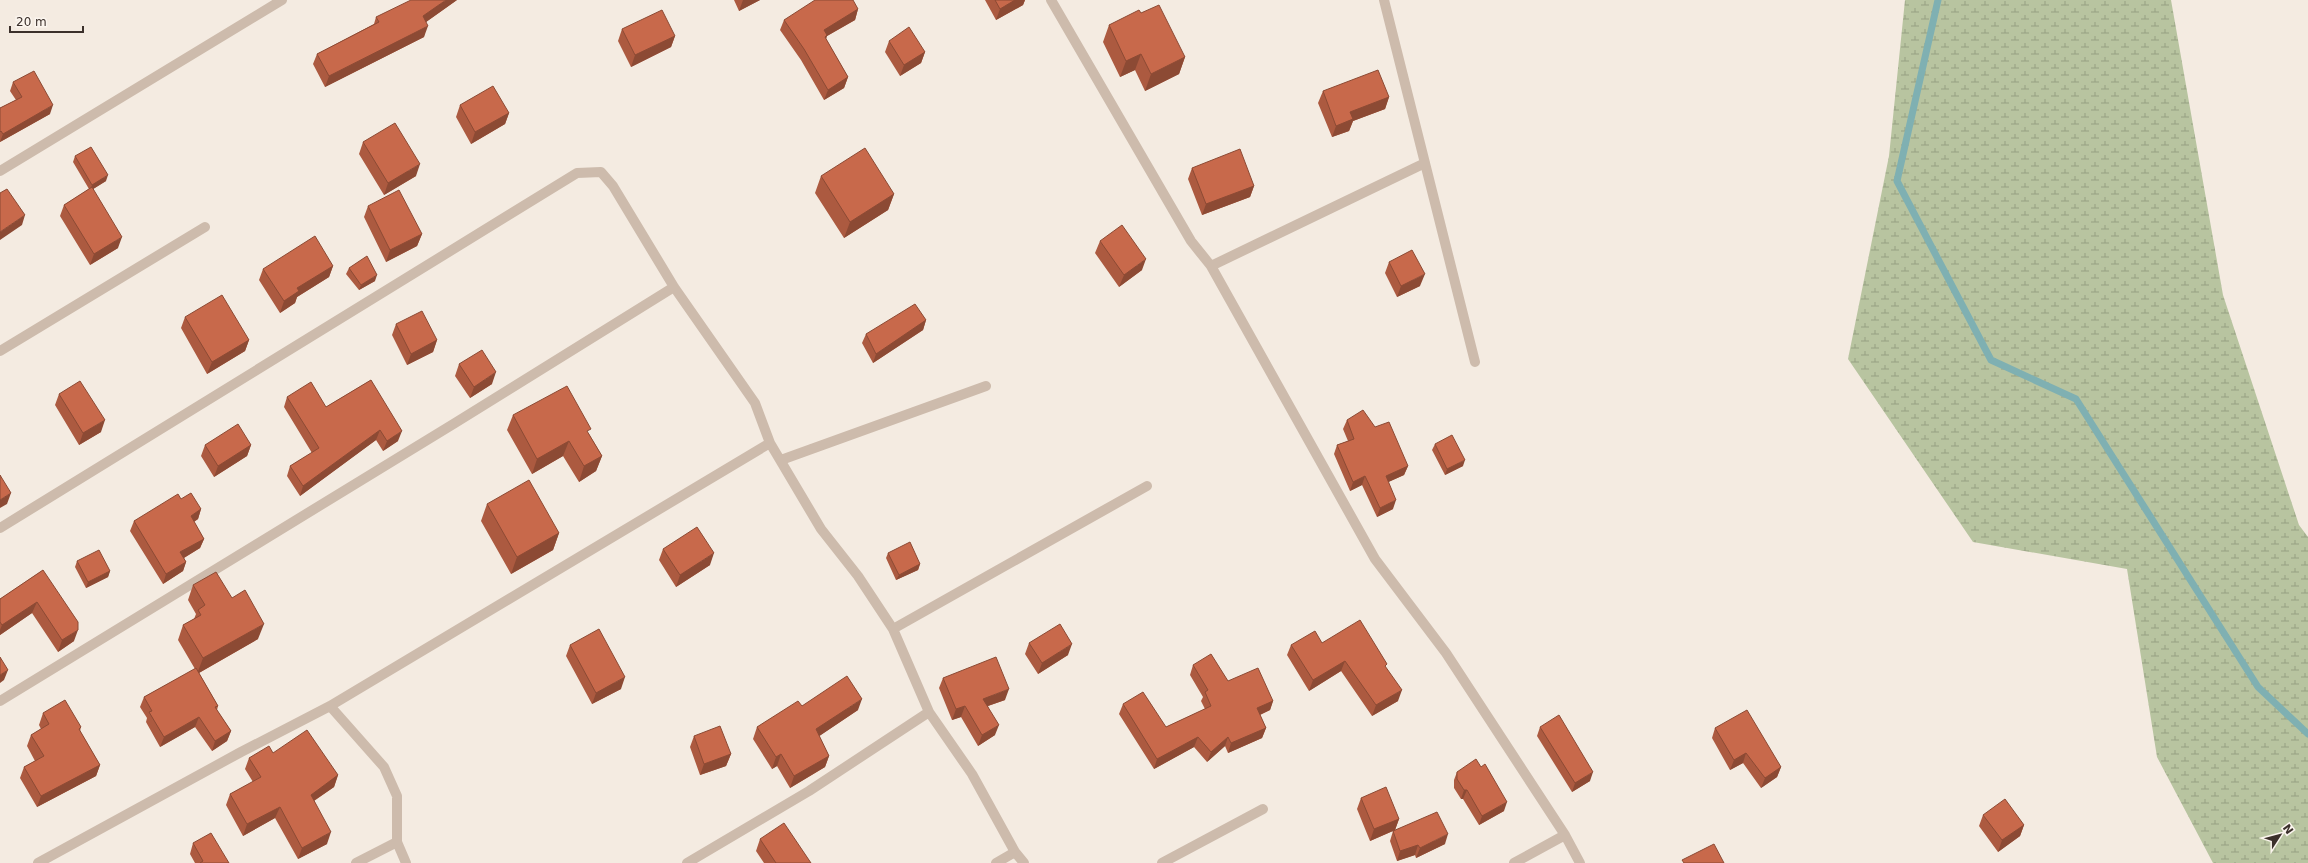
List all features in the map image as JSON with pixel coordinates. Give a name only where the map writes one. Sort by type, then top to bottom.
[{"type":"street","points":[[0,171],[282,0]]},
{"type":"street","points":[[1051,0],[1190,241],[1211,266],[1375,559],[1446,653],[1565,836],[1580,863]]},
{"type":"street","points":[[1384,0],[1475,362]]},
{"type":"street","points":[[1211,266],[1425,163]]},
{"type":"street","points":[[0,528],[576,173],[601,172],[613,186],[674,287],[755,402],[770,443],[821,529],[858,576],[892,629],[929,712],[972,774],[1015,852],[1024,863]]},
{"type":"street","points":[[0,351],[204,227]]},
{"type":"street","points":[[0,700],[448,428],[674,287]]},
{"type":"street","points":[[780,460],[986,386]]},
{"type":"street","points":[[38,863],[241,752],[330,706],[770,443]]},
{"type":"street","points":[[892,629],[1147,486]]},
{"type":"street","points":[[330,706],[384,767],[398,796],[397,842],[406,863]]},
{"type":"street","points":[[687,863],[809,791],[929,712]]},
{"type":"street","points":[[1162,863],[1263,809]]},
{"type":"street","points":[[1514,863],[1565,836]]},
{"type":"street","points":[[356,863],[397,842]]},
{"type":"street","points":[[996,863],[1015,852]]},
{"type":"green space","points":[[1905,0],[2171,0],[2223,295],[2299,525],[2308,537],[2308,863],[2213,863],[2157,757],[2127,569],[1973,542],[1848,359],[1889,156]]},
{"type":"building","points":[[411,0],[446,0],[423,16],[428,26],[329,76],[317,54],[379,22],[376,17]]},
{"type":"building","points":[[815,0],[853,0],[858,9],[824,30],[827,35],[825,37],[848,77],[828,90],[804,49],[784,20]]},
{"type":"building","points":[[995,0],[1015,0],[1000,9]]},
{"type":"building","points":[[1159,5],[1185,57],[1151,74],[1141,54],[1126,61],[1109,25],[1139,10],[1141,13]]},
{"type":"building","points":[[662,10],[675,36],[635,55],[622,29]]},
{"type":"building","points":[[909,27],[925,52],[904,65],[889,41]]},
{"type":"building","points":[[1378,70],[1389,97],[1350,112],[1353,119],[1336,126],[1323,91]]},
{"type":"building","points":[[34,71],[53,105],[3,134],[1,131],[0,132],[0,108],[22,97],[13,82]]},
{"type":"building","points":[[493,86],[509,113],[475,132],[460,105]]},
{"type":"building","points":[[395,123],[420,164],[388,183],[363,142]]},
{"type":"building","points":[[91,147],[108,175],[92,185],[75,156]]},
{"type":"building","points":[[865,148],[894,194],[850,222],[821,176]]},
{"type":"building","points":[[1240,149],[1254,186],[1206,204],[1192,168]]},
{"type":"building","points":[[92,187],[122,237],[94,254],[64,205]]},
{"type":"building","points":[[7,189],[25,215],[0,232],[0,193]]},
{"type":"building","points":[[399,190],[422,234],[390,250],[368,206]]},
{"type":"building","points":[[1122,225],[1146,259],[1124,275],[1100,241]]},
{"type":"building","points":[[315,236],[333,266],[297,288],[299,291],[284,301],[263,269]]},
{"type":"building","points":[[1412,250],[1425,274],[1401,286],[1389,262]]},
{"type":"building","points":[[367,256],[377,275],[361,285],[349,268]]},
{"type":"building","points":[[222,295],[249,340],[212,362],[185,317]]},
{"type":"building","points":[[915,304],[926,320],[876,354],[866,334]]},
{"type":"building","points":[[422,311],[437,340],[411,354],[396,324]]},
{"type":"building","points":[[482,350],[496,372],[474,387],[459,364]]},
{"type":"building","points":[[371,380],[402,431],[387,441],[380,430],[303,486],[290,466],[319,448],[287,397],[311,382],[326,407]]},
{"type":"building","points":[[80,381],[105,420],[83,433],[59,394]]},
{"type":"building","points":[[567,386],[591,429],[587,431],[602,456],[584,466],[569,441],[537,459],[513,415]]},
{"type":"building","points":[[1363,410],[1375,427],[1389,422],[1408,466],[1386,476],[1396,500],[1380,508],[1365,476],[1353,482],[1337,445],[1354,439],[1347,420]]},
{"type":"building","points":[[238,424],[251,445],[218,466],[205,445]]},
{"type":"building","points":[[1452,435],[1465,460],[1447,469],[1435,444]]},
{"type":"building","points":[[0,475],[11,493],[0,500]]},
{"type":"building","points":[[529,480],[559,533],[517,557],[487,504]]},
{"type":"building","points":[[191,493],[201,509],[191,516],[204,539],[180,552],[186,562],[166,574],[134,521],[178,494],[181,499]]},
{"type":"building","points":[[697,527],[714,553],[680,575],[663,549]]},
{"type":"building","points":[[910,542],[920,564],[899,575],[888,553]]},
{"type":"building","points":[[99,550],[110,571],[88,582],[77,561]]},
{"type":"building","points":[[43,570],[78,622],[78,630],[62,640],[37,602],[2,625],[0,622],[0,599]]},
{"type":"building","points":[[216,572],[232,598],[245,590],[264,624],[203,658],[183,625],[201,615],[198,610],[205,605],[193,585]]},
{"type":"building","points":[[1360,620],[1387,664],[1385,666],[1402,690],[1376,705],[1345,661],[1313,680],[1291,645],[1315,631],[1322,643]]},
{"type":"building","points":[[1060,624],[1072,644],[1042,663],[1029,643]]},
{"type":"building","points":[[599,629],[625,677],[596,693],[570,645]]},
{"type":"building","points":[[1211,654],[1228,681],[1258,668],[1273,701],[1257,708],[1266,728],[1231,743],[1228,737],[1211,752],[1198,737],[1157,759],[1123,704],[1143,692],[1166,727],[1211,706],[1205,692],[1208,690],[1193,665]]},
{"type":"building","points":[[0,657],[8,670],[0,675]]},
{"type":"building","points":[[996,657],[1009,689],[983,699],[999,725],[982,735],[965,706],[956,709],[943,678]]},
{"type":"building","points":[[196,668],[218,706],[215,707],[231,731],[215,741],[199,717],[164,737],[149,712],[152,711],[144,697]]},
{"type":"building","points":[[847,676],[862,699],[816,729],[829,756],[794,776],[781,754],[776,757],[757,727],[798,701],[802,706]]},
{"type":"building","points":[[65,700],[81,727],[79,729],[100,765],[41,796],[24,767],[44,756],[31,735],[49,724],[43,713]]},
{"type":"building","points":[[1747,710],[1781,767],[1765,778],[1746,753],[1734,760],[1715,728]]},
{"type":"building","points":[[1559,715],[1593,772],[1575,783],[1540,727]]},
{"type":"building","points":[[720,726],[731,754],[704,764],[694,736]]},
{"type":"building","points":[[307,730],[338,775],[311,795],[331,832],[302,848],[280,807],[247,824],[230,794],[261,777],[249,758],[269,746],[273,753]]},
{"type":"building","points":[[1476,759],[1481,767],[1485,764],[1507,802],[1482,816],[1467,790],[1464,790],[1457,779],[1457,772]]},
{"type":"building","points":[[1386,787],[1399,819],[1374,829],[1361,798]]},
{"type":"building","points":[[2005,799],[2024,825],[2002,840],[1983,815]]},
{"type":"building","points":[[1437,812],[1448,834],[1420,848],[1418,845],[1400,851],[1393,831]]},
{"type":"building","points":[[784,823],[811,863],[776,863],[760,839]]},
{"type":"building","points":[[211,833],[229,863],[200,863],[203,861],[193,843]]},
{"type":"building","points":[[1714,844],[1724,863],[1684,863],[1682,860]]},
{"type":"waterway","points":[[1938,0],[1897,181],[1991,360],[2076,399],[2258,687],[2308,734]]}]
